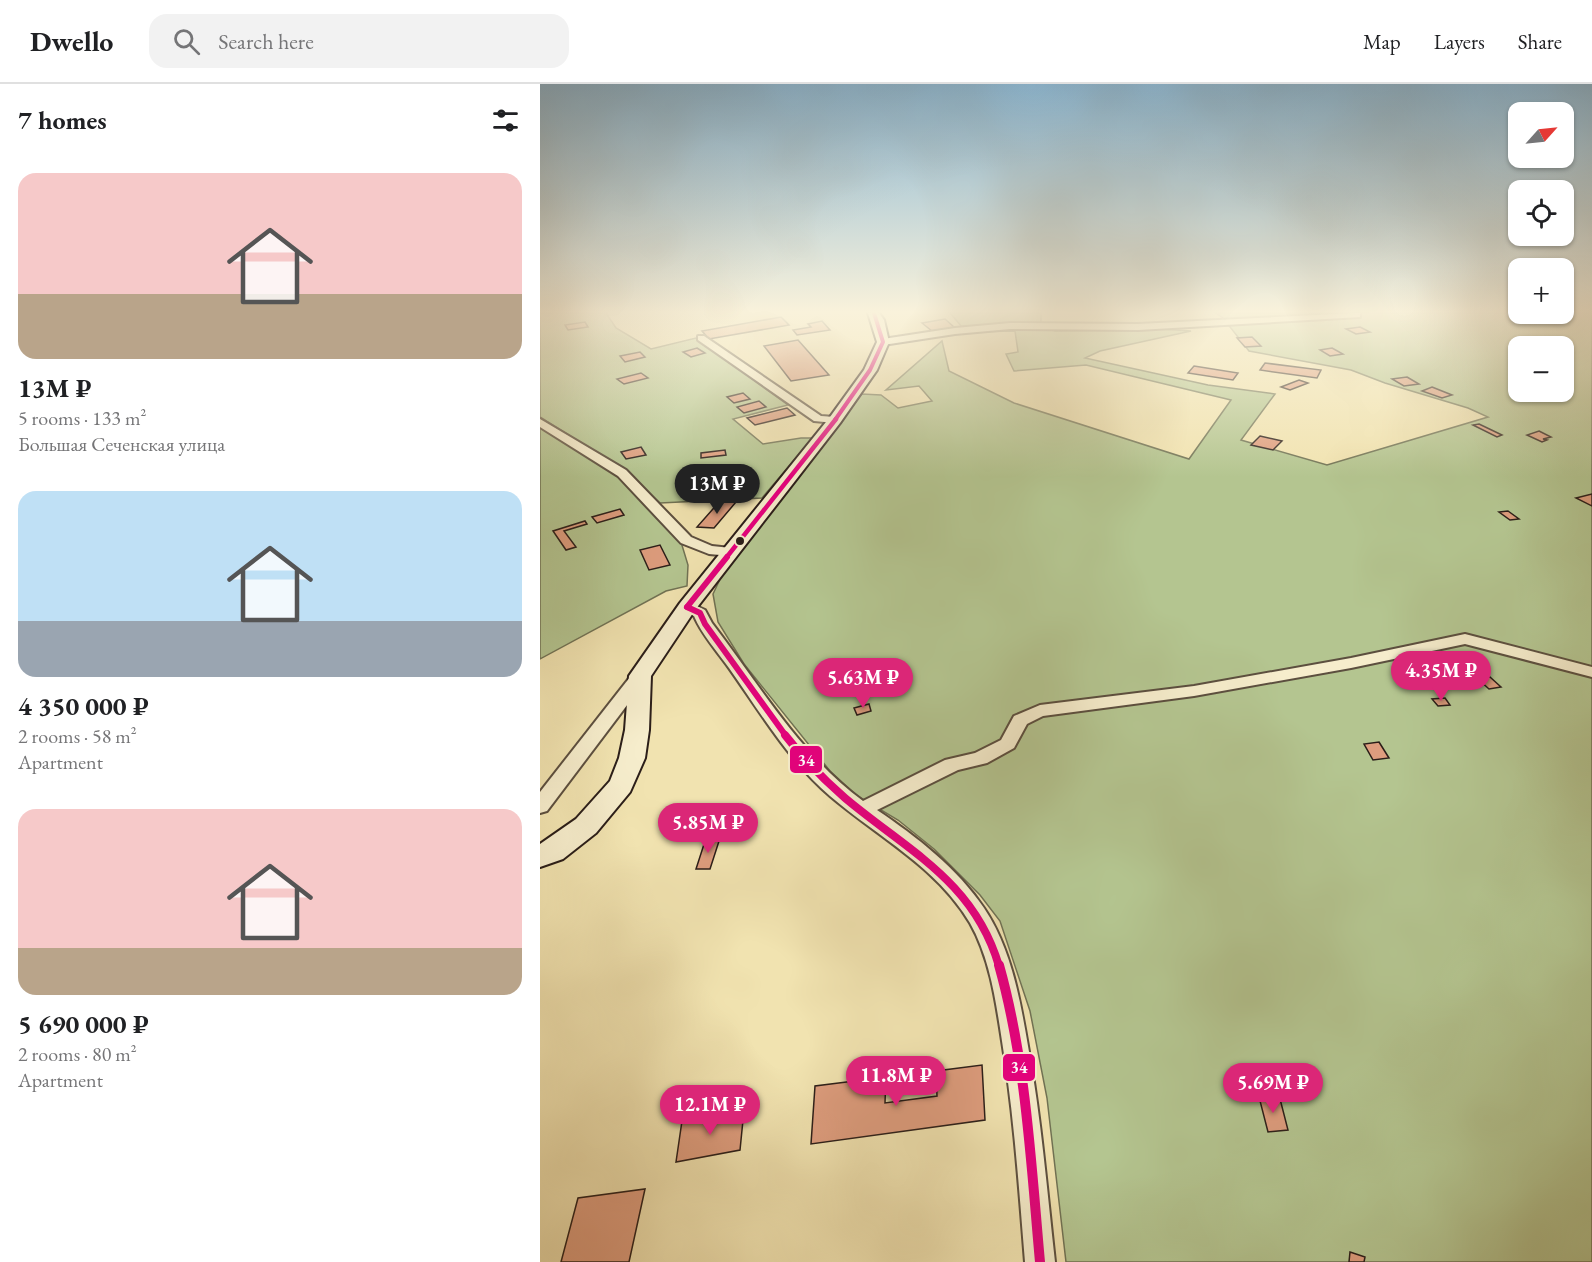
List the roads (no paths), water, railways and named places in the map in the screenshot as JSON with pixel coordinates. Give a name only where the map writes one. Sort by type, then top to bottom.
[{"type":"street","points":[[745,368],[818,418],[836,420]]},
{"type":"street","points":[[540,806],[640,676],[687,607],[836,420],[871,368]]},
{"type":"street","points":[[540,422],[622,473],[686,540],[709,550],[731,552]]},
{"type":"street","points":[[687,607],[700,612],[705,624],[800,752],[821,776],[861,810],[887,827],[947,879],[969,904],[986,931],[998,961],[1009,1005],[1026,1104],[1040,1262]]},
{"type":"street","points":[[861,810],[952,765],[980,758],[1008,744],[1020,720],[1040,711],[1194,691],[1351,663],[1465,639],[1592,672]]},
{"type":"street","points":[[540,856],[553,851],[586,826],[621,785],[632,758],[637,730],[640,676]]}]
